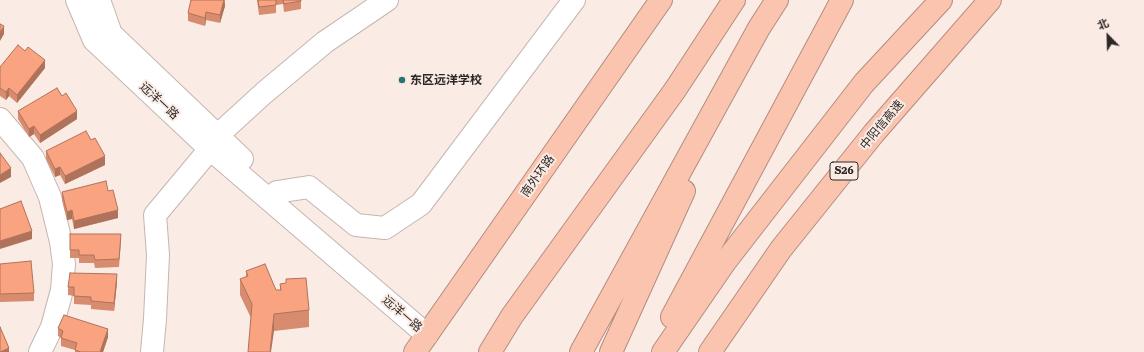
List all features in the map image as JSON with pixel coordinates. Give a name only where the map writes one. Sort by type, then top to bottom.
[{"type":"highway","name":"南外环路","points":[[421,344],[660,0]]},
{"type":"highway","points":[[490,352],[512,316],[675,90],[734,0]]},
{"type":"highway","points":[[581,352],[759,28],[777,0]]},
{"type":"highway","points":[[654,352],[842,0]]},
{"type":"highway","points":[[663,352],[725,262],[864,83],[941,0]]},
{"type":"highway","name":"中阳信高速","points":[[710,352],[781,249],[874,133],[990,0]]},
{"type":"highway","points":[[611,352],[759,28]]},
{"type":"street","name":"远洋一路","points":[[77,0],[94,40],[214,142],[277,192],[421,344]]},
{"type":"street","name":"远洋一路","points":[[99,0],[111,34],[214,142],[421,344]]},
{"type":"street","points":[[152,352],[158,255],[155,214],[214,142],[264,93],[325,42],[387,0]]},
{"type":"street","points":[[277,192],[310,187],[356,225],[385,228],[421,204],[574,0]]},
{"type":"street","points":[[0,119],[33,158],[50,197],[61,242],[64,264],[62,290],[52,327],[40,352]]},
{"type":"building","points":[[191,0],[224,0],[220,15],[206,12],[205,18],[188,13]]},
{"type":"building","points":[[258,0],[276,0],[276,5],[259,7]]},
{"type":"building","points":[[283,0],[301,0],[301,1],[284,4]]},
{"type":"building","points":[[0,24],[4,26],[0,33]]},
{"type":"building","points":[[18,45],[25,51],[28,47],[45,60],[17,95],[9,88],[6,92],[0,88],[0,67]]},
{"type":"building","points":[[57,88],[62,96],[66,93],[77,111],[40,135],[34,126],[29,129],[18,111]]},
{"type":"building","points":[[86,131],[91,140],[95,138],[105,156],[65,176],[60,167],[55,169],[46,151]]},
{"type":"building","points":[[0,153],[11,168],[0,175]]},
{"type":"building","points":[[106,181],[108,191],[113,190],[118,210],[74,221],[72,210],[67,212],[62,192]]},
{"type":"building","points":[[21,201],[32,231],[0,241],[0,209]]},
{"type":"building","points":[[70,234],[121,234],[119,259],[95,260],[94,255],[79,255],[79,250],[70,250]]},
{"type":"building","points":[[31,261],[34,293],[0,294],[0,264]]},
{"type":"building","points":[[265,264],[276,290],[281,290],[280,284],[286,283],[286,279],[306,278],[309,310],[274,314],[270,352],[248,352],[252,304],[240,279],[248,276],[246,271]]},
{"type":"building","points":[[70,273],[117,274],[114,303],[91,301],[91,297],[74,296],[74,287],[68,287]]},
{"type":"building","points":[[64,315],[108,329],[100,352],[81,352],[75,350],[77,343],[61,338],[63,331],[58,328]]},
{"type":"building","points":[[0,327],[9,348],[0,352]]},
{"type":"place","name":"东区远洋学校","points":[[402,80]]}]
